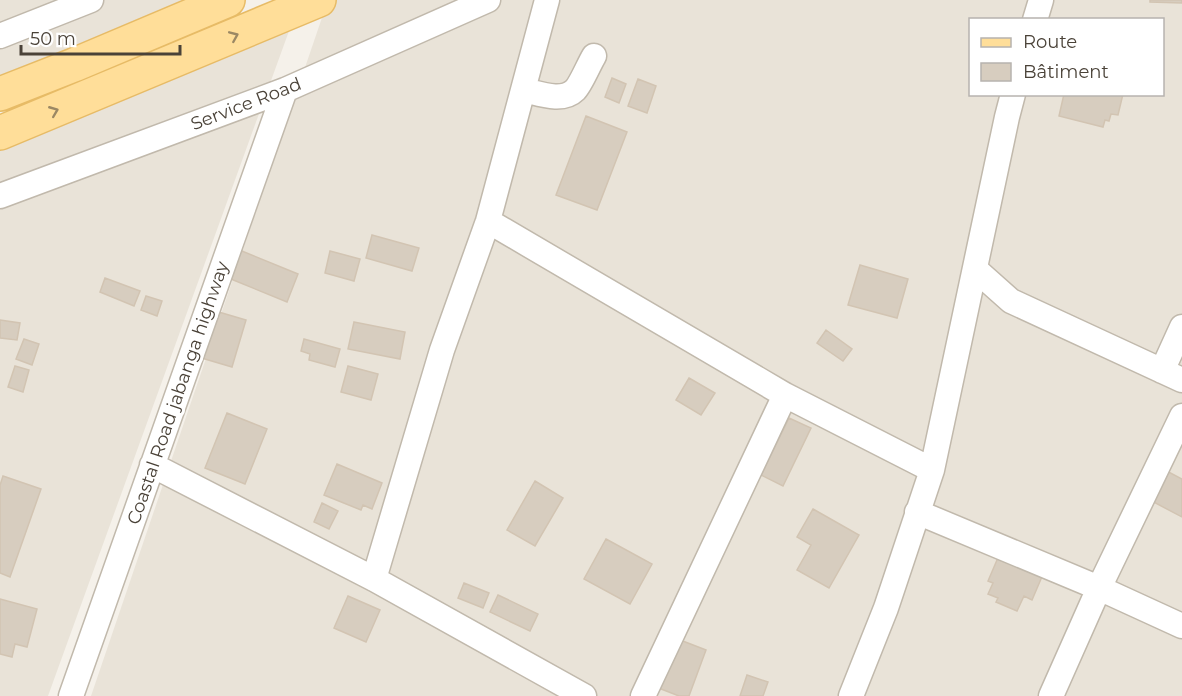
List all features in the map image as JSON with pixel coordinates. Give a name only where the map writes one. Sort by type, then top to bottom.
[{"type":"main road","points":[[0,94],[228,0]]},
{"type":"main road","points":[[0,134],[319,0]]},
{"type":"street","points":[[0,36],[91,0]]},
{"type":"street","name":"Service Road","points":[[0,196],[285,90],[488,0]]},
{"type":"street","points":[[374,579],[442,351],[488,220],[547,0]]},
{"type":"street","points":[[1036,18],[1041,0]]},
{"type":"street","points":[[523,90],[553,96],[566,95],[575,90],[594,56]]},
{"type":"street","name":"Coastal Road jabanga highway","points":[[71,696],[285,90]]},
{"type":"street","points":[[851,696],[886,608],[932,470],[1012,96]]},
{"type":"street","points":[[488,220],[785,395],[932,470]]},
{"type":"street","points":[[975,269],[1011,301],[1172,375],[1182,327]]},
{"type":"street","points":[[644,696],[785,395]]},
{"type":"street","points":[[1051,696],[1099,588],[1182,416]]},
{"type":"street","points":[[152,465],[374,579],[584,696]]},
{"type":"street","points":[[917,512],[1099,588],[1182,626]]},
{"type":"shaded area","points":[[0,0],[203,0],[0,86]]},
{"type":"shaded area","points":[[328,0],[1182,0],[1182,696],[91,696]]},
{"type":"shaded area","points":[[293,20],[48,696],[0,696],[0,134]]},
{"type":"building","points":[[1150,0],[1182,0],[1182,3],[1150,2]]},
{"type":"building","points":[[612,78],[626,84],[619,103],[605,97]]},
{"type":"building","points":[[638,79],[656,86],[647,113],[628,106]]},
{"type":"building","points":[[1064,96],[1123,96],[1118,115],[1111,114],[1109,121],[1105,120],[1103,127],[1059,116]]},
{"type":"building","points":[[586,116],[627,132],[597,210],[556,195]]},
{"type":"building","points":[[372,235],[419,248],[412,271],[366,258]]},
{"type":"building","points":[[237,249],[298,274],[287,302],[226,277]]},
{"type":"building","points":[[330,251],[360,259],[354,281],[325,273]]},
{"type":"building","points":[[860,265],[908,279],[897,318],[848,305]]},
{"type":"building","points":[[105,278],[140,291],[134,306],[100,292]]},
{"type":"building","points":[[146,296],[162,301],[157,316],[141,310]]},
{"type":"building","points":[[212,310],[246,320],[232,367],[198,357]]},
{"type":"building","points":[[0,320],[20,323],[17,340],[0,338]]},
{"type":"building","points":[[354,322],[405,332],[400,359],[348,349]]},
{"type":"building","points":[[826,330],[852,349],[843,361],[817,343]]},
{"type":"building","points":[[24,339],[39,344],[32,365],[16,359]]},
{"type":"building","points":[[304,339],[340,349],[335,367],[309,360],[310,354],[301,351]]},
{"type":"building","points":[[15,366],[29,370],[23,392],[8,387]]},
{"type":"building","points":[[348,366],[378,374],[371,400],[341,392]]},
{"type":"building","points":[[689,378],[715,393],[701,415],[676,400]]},
{"type":"building","points":[[227,413],[267,429],[245,484],[205,468]]},
{"type":"building","points":[[789,418],[811,428],[783,486],[761,475]]},
{"type":"building","points":[[337,464],[382,483],[372,509],[363,505],[361,510],[324,495]]},
{"type":"building","points":[[1161,468],[1182,479],[1182,517],[1146,498]]},
{"type":"building","points":[[3,476],[41,489],[10,577],[0,573],[0,485]]},
{"type":"building","points":[[535,481],[563,498],[535,546],[507,530]]},
{"type":"building","points":[[322,503],[338,511],[329,529],[314,522]]},
{"type":"building","points":[[813,509],[859,535],[829,588],[797,570],[811,545],[797,537]]},
{"type":"building","points":[[606,539],[652,564],[630,604],[584,579]]},
{"type":"building","points":[[1000,553],[1044,572],[1032,600],[1024,596],[1017,611],[996,602],[998,598],[988,594],[993,583],[988,581]]},
{"type":"building","points":[[464,583],[489,593],[483,608],[458,598]]},
{"type":"building","points":[[498,595],[538,614],[530,631],[490,612]]},
{"type":"building","points":[[348,596],[380,610],[366,642],[334,628]]},
{"type":"building","points":[[0,599],[37,609],[27,647],[15,644],[12,657],[0,654]]},
{"type":"building","points":[[675,638],[706,650],[689,696],[679,696],[656,687]]},
{"type":"building","points":[[747,675],[768,682],[763,696],[740,696]]}]
